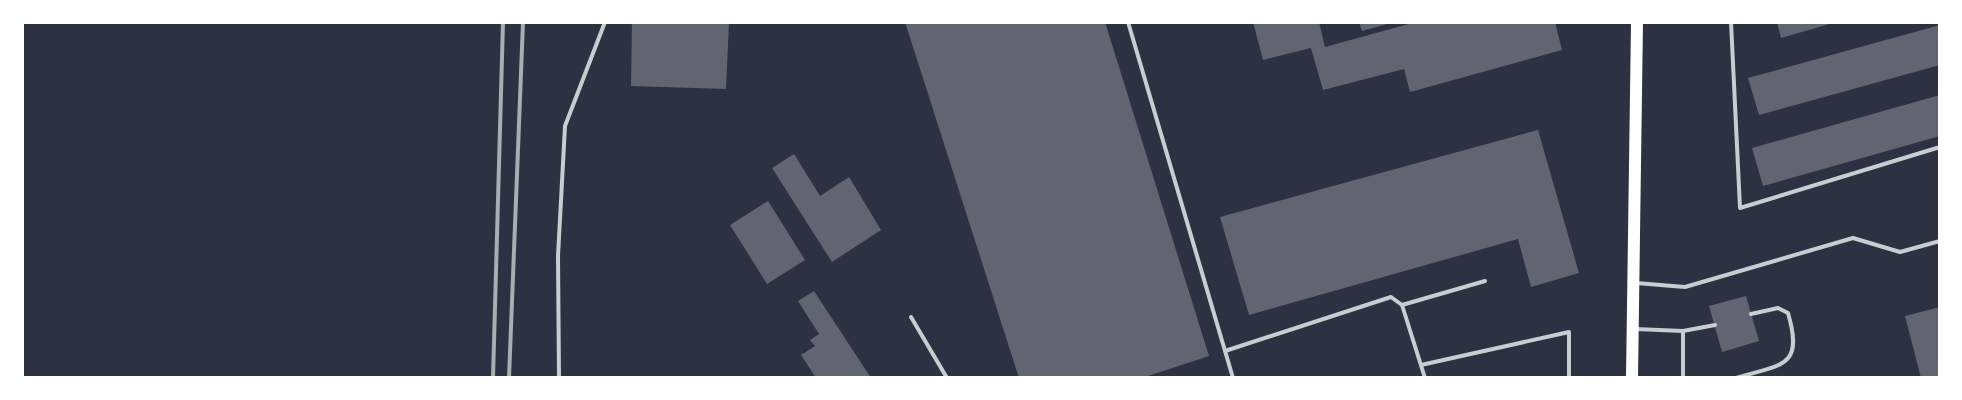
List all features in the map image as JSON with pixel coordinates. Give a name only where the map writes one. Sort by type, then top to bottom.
[{"type":"main road","points":[[1632,378],[1639,24]]},
{"type":"lane","points":[[559,378],[558,256],[565,126],[605,22]]},
{"type":"lane","points":[[1128,22],[1233,378]]},
{"type":"lane","points":[[1731,22],[1740,208],[1940,147]]},
{"type":"lane","points":[[1634,282],[1684,287],[1853,238],[1900,252],[1940,241]]},
{"type":"lane","points":[[1402,304],[1485,281]]},
{"type":"lane","points":[[1226,351],[1391,297],[1402,304],[1425,378]]},
{"type":"lane","points":[[1736,378],[1783,364],[1793,353],[1794,336],[1788,313],[1778,308],[1751,314]]},
{"type":"lane","points":[[911,317],[947,378]]},
{"type":"lane","points":[[1633,329],[1683,331],[1715,325]]},
{"type":"lane","points":[[1683,331],[1684,378]]},
{"type":"lane","points":[[1421,365],[1569,332],[1569,378]]},
{"type":"building","points":[[632,22],[729,22],[726,89],[631,86]]},
{"type":"building","points":[[905,22],[1105,22],[1209,356],[1142,378],[1019,378]]},
{"type":"building","points":[[1253,22],[1319,22],[1325,47],[1416,22],[1555,22],[1562,50],[1410,92],[1404,69],[1323,90],[1311,48],[1263,60]]},
{"type":"building","points":[[1359,22],[1391,22],[1391,23],[1362,31]]},
{"type":"building","points":[[1777,22],[1833,22],[1833,23],[1781,38]]},
{"type":"building","points":[[1940,25],[1940,65],[1759,115],[1748,78]]},
{"type":"building","points":[[1940,95],[1940,136],[1763,186],[1752,148]]},
{"type":"building","points":[[1538,130],[1579,273],[1531,287],[1518,239],[1249,315],[1220,217]]},
{"type":"building","points":[[794,154],[820,196],[849,177],[881,230],[832,262],[772,168]]},
{"type":"building","points":[[768,201],[805,260],[767,284],[730,225]]},
{"type":"building","points":[[814,291],[871,378],[816,378],[801,355],[815,346],[810,340],[819,334],[798,301]]},
{"type":"building","points":[[1746,296],[1759,341],[1722,352],[1709,306]]},
{"type":"building","points":[[1940,307],[1940,378],[1921,378],[1905,316]]},
{"type":"railway","points":[[493,378],[503,22]]},
{"type":"railway","points":[[509,378],[523,22]]}]
